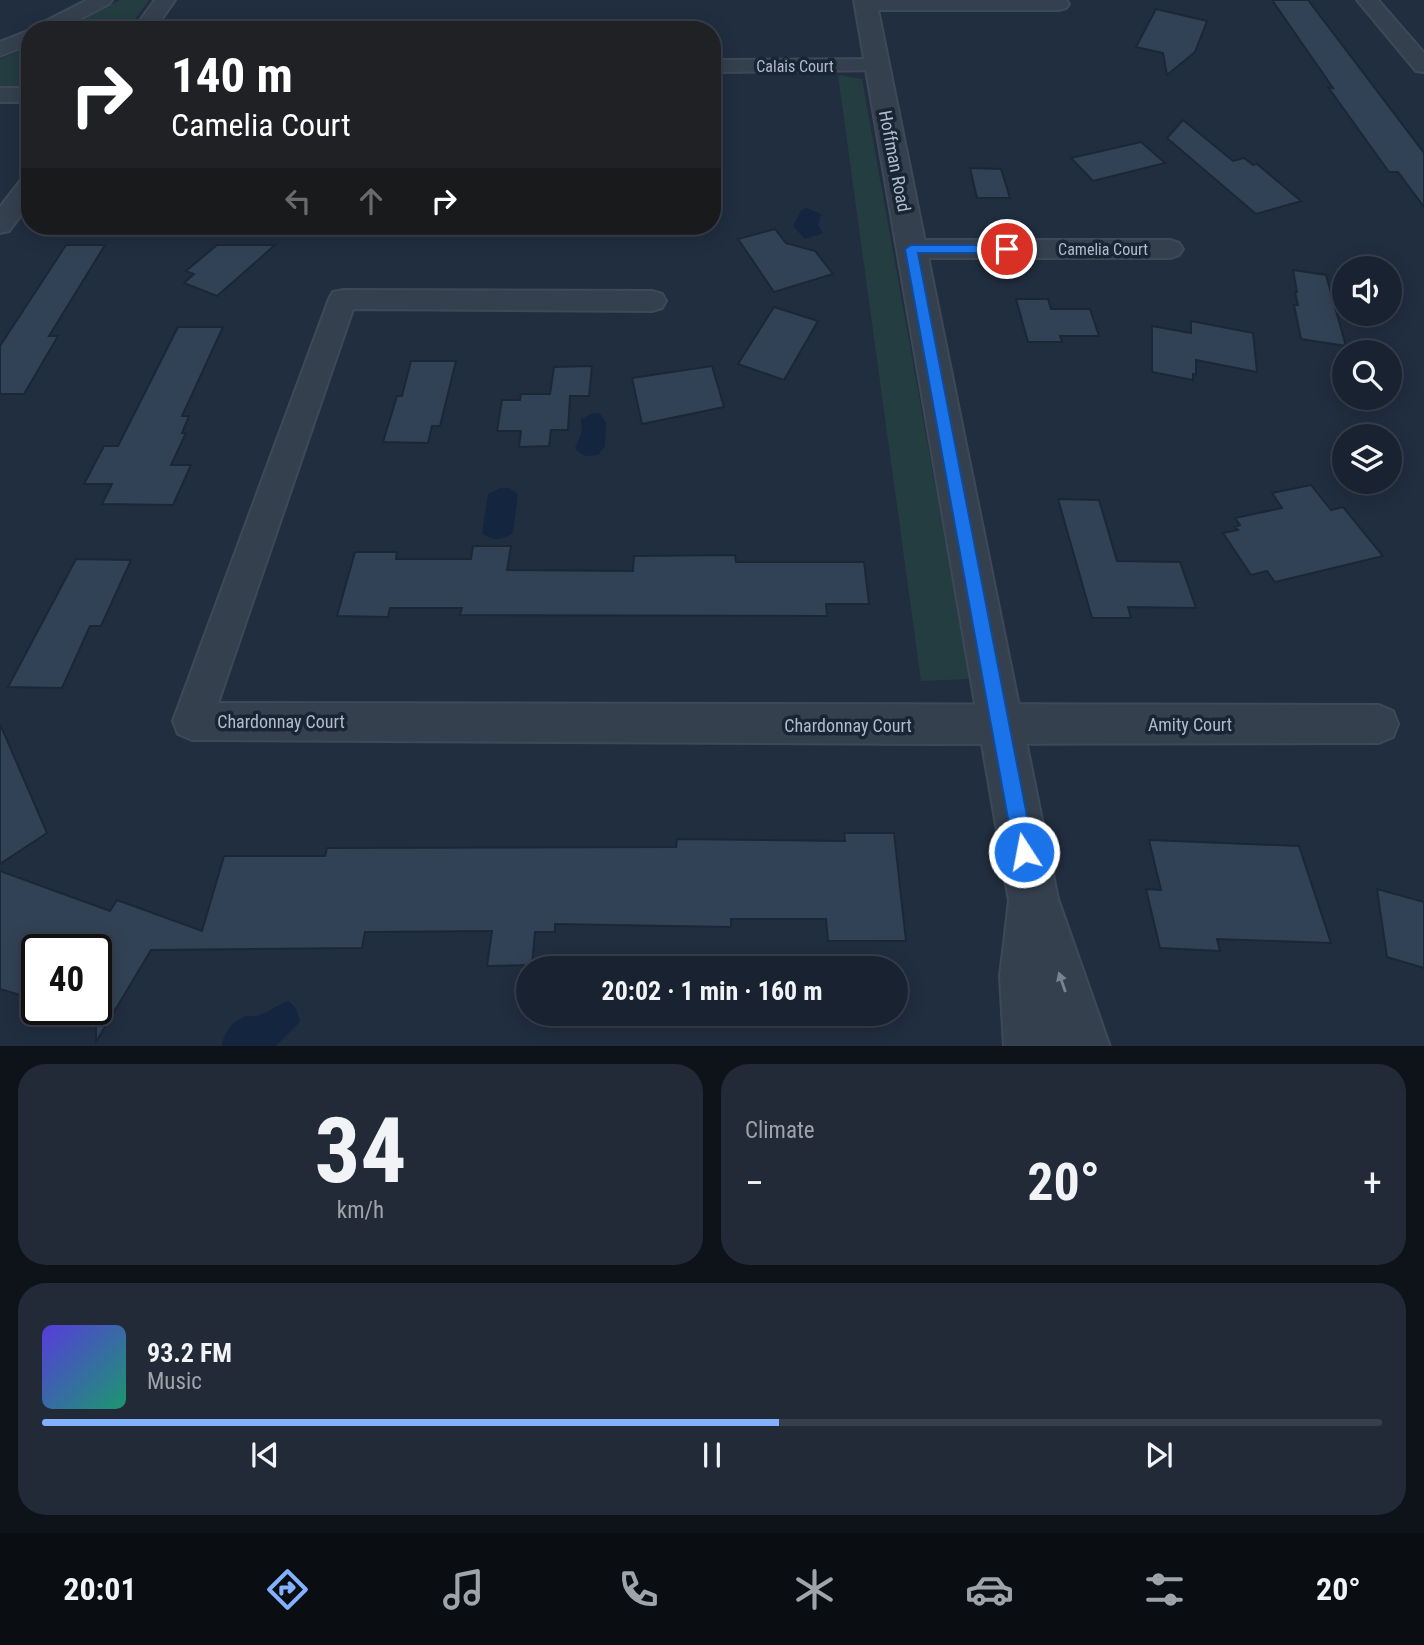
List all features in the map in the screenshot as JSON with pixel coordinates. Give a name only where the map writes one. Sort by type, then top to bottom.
[{"type":"street","points":[[61,21],[102,0]]},
{"type":"street","points":[[150,21],[165,0]]},
{"type":"street","points":[[1367,0],[1424,66]]},
{"type":"street","points":[[865,2],[1059,4]]},
{"type":"street","name":"Hoffman Road","points":[[865,2],[1033,899],[1083,1046]]},
{"type":"street","points":[[0,50],[21,40]]},
{"type":"street","name":"Calais Court","points":[[721,66],[877,65]]},
{"type":"street","points":[[0,95],[21,95]]},
{"type":"street","points":[[0,225],[21,196]]},
{"type":"street","name":"Camelia Court","points":[[911,249],[1170,249]]},
{"type":"street","name":"Chardonnay Court","points":[[652,301],[343,299],[192,720],[1000,725]]},
{"type":"street","name":"Amity Court","points":[[1000,725],[1380,724]]},
{"type":"street","name":"Hoffman Road","points":[[1031,1046],[1024,960],[1033,899]]},
{"type":"green space","points":[[120,0],[149,0],[134,21],[81,21]]},
{"type":"green space","points":[[21,50],[21,86],[0,86],[0,59]]},
{"type":"green space","points":[[838,75],[862,79],[970,679],[921,681]]},
{"type":"water","points":[[806,208],[821,214],[818,225],[823,233],[805,239],[793,226],[801,211]]},
{"type":"water","points":[[594,413],[600,414],[606,422],[605,446],[598,455],[586,456],[575,448],[582,432],[581,419]]},
{"type":"water","points":[[500,488],[509,488],[518,494],[513,533],[494,539],[482,533],[488,494]]},
{"type":"water","points":[[289,1001],[296,1009],[300,1022],[276,1046],[222,1046],[227,1032],[237,1021],[246,1016],[261,1015]]},
{"type":"building","points":[[1272,0],[1308,0],[1424,153],[1424,207],[1398,172],[1389,172],[1328,87],[1333,88]]},
{"type":"building","points":[[1156,9],[1207,21],[1195,52],[1167,75],[1163,53],[1136,47]]},
{"type":"building","points":[[1183,120],[1233,161],[1244,158],[1253,165],[1257,164],[1301,201],[1256,214],[1167,138]]},
{"type":"building","points":[[1141,142],[1165,163],[1093,181],[1071,158]]},
{"type":"building","points":[[970,168],[1001,169],[1010,198],[977,198]]},
{"type":"building","points":[[775,229],[786,243],[815,251],[833,274],[774,292],[738,239]]},
{"type":"building","points":[[66,245],[105,245],[49,336],[58,336],[24,394],[0,394],[0,346]]},
{"type":"building","points":[[217,245],[275,245],[217,296],[184,283],[194,274],[186,271]]},
{"type":"building","points":[[1293,270],[1326,275],[1332,296],[1332,326],[1340,326],[1344,340],[1332,340],[1332,344],[1301,339],[1294,305],[1298,305]]},
{"type":"building","points":[[1016,299],[1048,299],[1051,309],[1090,309],[1099,336],[1060,336],[1062,342],[1028,342]]},
{"type":"building","points":[[774,307],[818,321],[784,380],[738,364]]},
{"type":"building","points":[[1191,321],[1253,333],[1257,372],[1196,360],[1196,375],[1193,374],[1193,380],[1152,372],[1152,326],[1191,333]]},
{"type":"building","points":[[178,327],[223,327],[182,416],[189,416],[182,433],[186,433],[171,465],[191,465],[173,505],[102,504],[112,484],[84,484],[104,446],[118,446]]},
{"type":"building","points":[[411,361],[456,361],[440,426],[432,426],[428,443],[383,442],[397,396],[402,396]]},
{"type":"building","points":[[592,366],[589,396],[570,396],[568,430],[551,430],[549,446],[519,447],[521,431],[497,431],[502,400],[520,400],[521,394],[550,394],[554,367]]},
{"type":"building","points":[[712,366],[724,407],[642,424],[632,378]]},
{"type":"building","points":[[1311,485],[1331,510],[1343,507],[1383,556],[1275,582],[1267,571],[1251,575],[1223,533],[1238,530],[1235,527],[1240,525],[1235,518],[1282,508],[1272,493]]},
{"type":"building","points":[[1058,499],[1099,500],[1117,561],[1180,562],[1196,608],[1128,607],[1131,618],[1092,618]]},
{"type":"building","points":[[473,546],[511,546],[507,570],[633,571],[634,556],[735,555],[736,562],[864,562],[869,604],[826,604],[827,616],[460,615],[462,608],[390,608],[388,617],[337,616],[355,552],[397,552],[396,559],[471,559]]},
{"type":"building","points":[[76,559],[131,560],[101,626],[90,626],[62,688],[8,687]]},
{"type":"building","points":[[0,724],[47,833],[0,864]]},
{"type":"building","points":[[844,833],[894,833],[906,941],[828,941],[826,919],[731,919],[731,927],[555,924],[555,932],[535,932],[533,956],[516,956],[516,965],[487,966],[492,931],[365,932],[362,948],[151,950],[112,1015],[112,934],[21,934],[21,995],[0,989],[0,871],[110,911],[117,900],[202,931],[224,856],[325,856],[327,848],[676,847],[677,839],[845,841]]},
{"type":"building","points":[[1149,840],[1299,846],[1331,943],[1217,939],[1220,951],[1160,948],[1146,889],[1161,890]]},
{"type":"building","points":[[1377,889],[1424,902],[1424,968],[1387,957]]},
{"type":"building","points":[[96,1025],[106,1025],[96,1042]]},
{"type":"route","points":[[1007,249],[911,249],[1024,852]]}]
